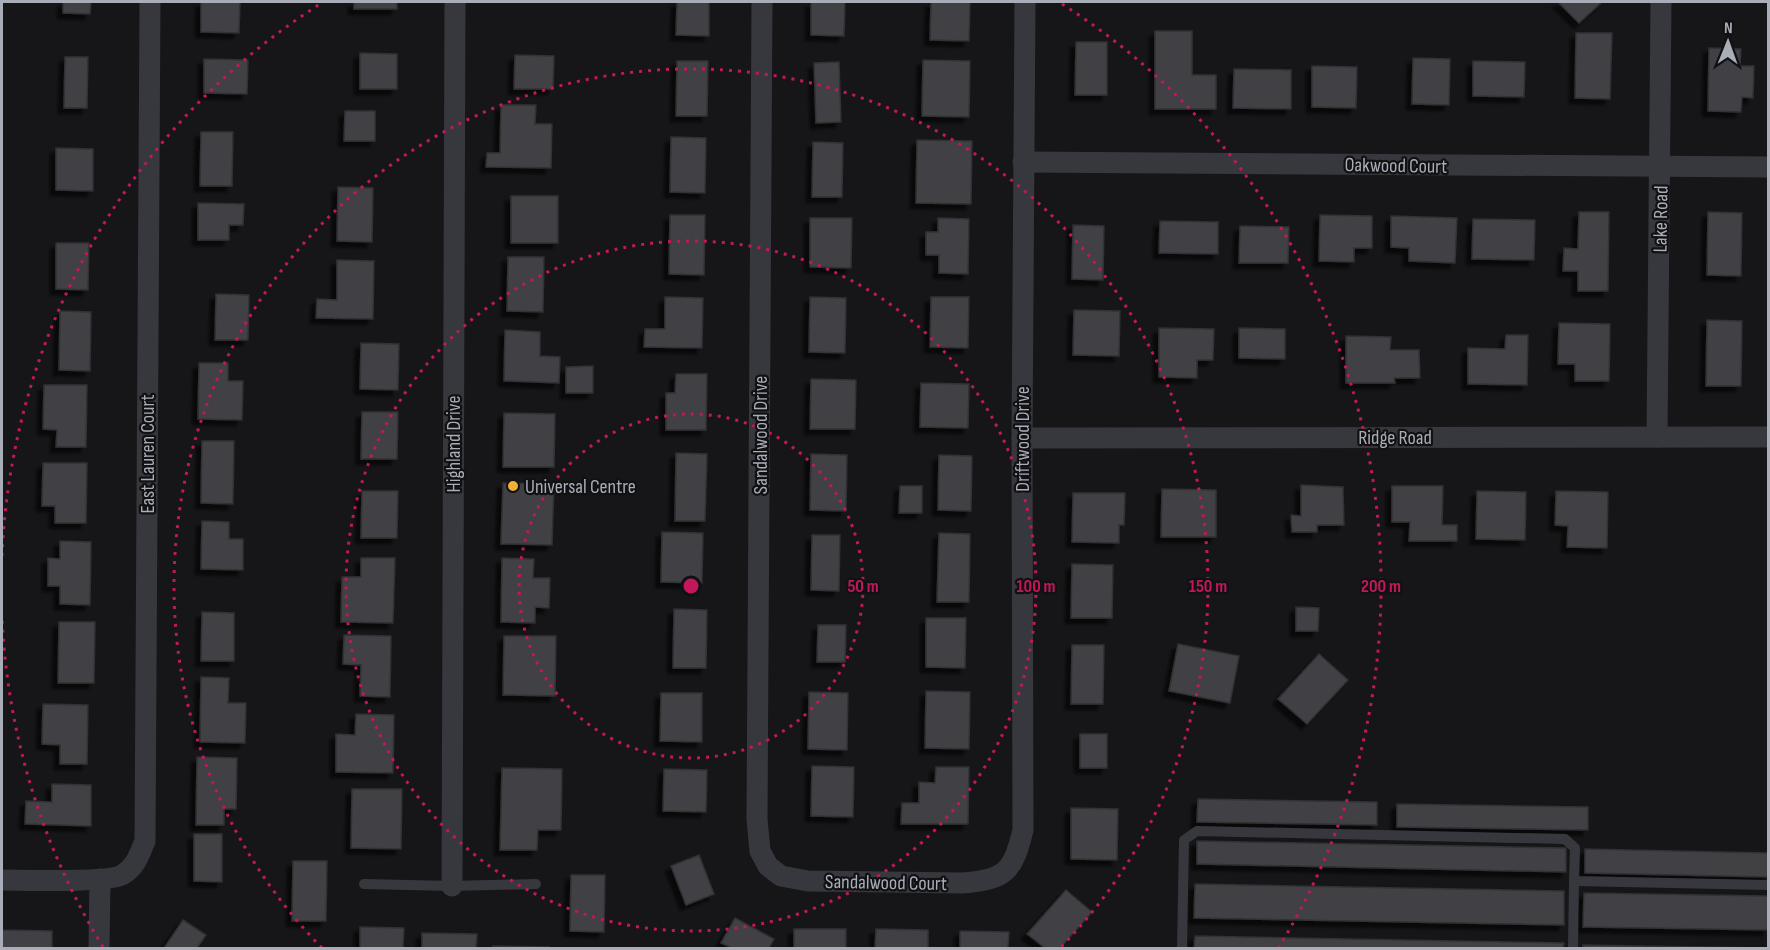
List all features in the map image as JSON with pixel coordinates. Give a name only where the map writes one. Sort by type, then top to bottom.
[{"type":"street","name":"East Lauren Court","points":[[2,880],[100,879],[120,876],[135,865],[145,841],[150,2]]},
{"type":"street","name":"Highland Drive","points":[[452,886],[455,2]]},
{"type":"street","name":"Sandalwood Drive","points":[[762,2],[757,819],[760,851],[768,866]]},
{"type":"street","name":"Driftwood Drive","points":[[1005,873],[1017,856],[1023,830],[1022,438],[1025,2]]},
{"type":"street","name":"Lake Road","points":[[1658,436],[1660,2]]},
{"type":"street","name":"Oakwood Court","points":[[1023,162],[1768,167]]},
{"type":"street","name":"Ridge Road","points":[[1022,438],[1768,437]]},
{"type":"street","name":"Sandalwood Court","points":[[768,866],[781,876],[808,881],[962,882],[984,881],[1005,873]]},
{"type":"street","points":[[99,948],[100,879]]},
{"type":"lane","points":[[1182,948],[1184,840],[1197,831],[1565,839],[1575,848],[1573,948]]},
{"type":"lane","points":[[1574,881],[1768,885]]},
{"type":"lane","points":[[364,884],[452,886],[536,884]]},
{"type":"building","points":[[63,2],[91,2],[90,14],[63,13]]},
{"type":"building","points":[[201,2],[240,2],[239,33],[201,32]]},
{"type":"building","points":[[354,2],[397,2],[397,9],[354,9]]},
{"type":"building","points":[[677,2],[709,2],[709,36],[676,35]]},
{"type":"building","points":[[811,2],[845,2],[844,36],[811,35]]},
{"type":"building","points":[[931,2],[970,2],[969,41],[930,40]]},
{"type":"building","points":[[1558,2],[1602,2],[1579,23]]},
{"type":"building","points":[[1155,31],[1192,31],[1192,75],[1216,75],[1216,109],[1155,109]]},
{"type":"building","points":[[1576,33],[1612,33],[1610,99],[1575,98]]},
{"type":"building","points":[[1076,42],[1107,42],[1107,95],[1075,95]]},
{"type":"building","points":[[1709,48],[1741,49],[1740,66],[1754,66],[1753,98],[1742,97],[1741,112],[1708,111]]},
{"type":"building","points":[[360,53],[397,54],[397,89],[360,89]]},
{"type":"building","points":[[515,55],[554,56],[553,89],[514,89]]},
{"type":"building","points":[[65,57],[88,57],[87,108],[64,108]]},
{"type":"building","points":[[1413,58],[1450,59],[1449,105],[1412,104]]},
{"type":"building","points":[[204,59],[248,60],[247,94],[204,93]]},
{"type":"building","points":[[923,60],[970,61],[969,117],[922,116]]},
{"type":"building","points":[[677,61],[708,61],[707,116],[676,116]]},
{"type":"building","points":[[1473,61],[1525,62],[1524,97],[1473,96]]},
{"type":"building","points":[[839,62],[841,122],[816,123],[814,63]]},
{"type":"building","points":[[1312,66],[1357,67],[1356,108],[1312,107]]},
{"type":"building","points":[[1234,69],[1291,70],[1291,109],[1233,108]]},
{"type":"building","points":[[501,105],[536,105],[535,124],[552,124],[551,168],[486,167],[487,153],[500,153]]},
{"type":"building","points":[[345,111],[375,111],[375,141],[344,141]]},
{"type":"building","points":[[201,132],[233,132],[232,186],[200,186]]},
{"type":"building","points":[[671,137],[706,138],[705,193],[670,192]]},
{"type":"building","points":[[917,140],[972,141],[971,204],[916,203]]},
{"type":"building","points":[[813,142],[843,143],[842,197],[812,197]]},
{"type":"building","points":[[56,148],[93,149],[93,191],[56,190]]},
{"type":"building","points":[[338,187],[373,188],[372,242],[337,241]]},
{"type":"building","points":[[511,196],[558,196],[558,243],[511,243]]},
{"type":"building","points":[[198,203],[244,204],[243,225],[229,225],[229,240],[198,240]]},
{"type":"building","points":[[1579,212],[1609,212],[1608,291],[1578,291],[1578,271],[1563,271],[1564,248],[1578,249]]},
{"type":"building","points":[[1708,212],[1742,213],[1741,276],[1707,275]]},
{"type":"building","points":[[670,215],[705,215],[704,275],[669,274]]},
{"type":"building","points":[[1320,215],[1372,216],[1372,248],[1354,248],[1354,262],[1319,261]]},
{"type":"building","points":[[1391,216],[1457,218],[1455,263],[1409,261],[1409,248],[1391,247]]},
{"type":"building","points":[[810,218],[852,218],[851,268],[810,267]]},
{"type":"building","points":[[938,218],[969,219],[968,274],[939,273],[939,255],[926,255],[926,232],[938,232]]},
{"type":"building","points":[[1473,219],[1535,220],[1534,260],[1472,259]]},
{"type":"building","points":[[1160,221],[1218,222],[1218,254],[1159,253]]},
{"type":"building","points":[[1073,225],[1104,226],[1103,280],[1072,279]]},
{"type":"building","points":[[1240,226],[1289,227],[1288,263],[1239,263]]},
{"type":"building","points":[[56,243],[89,243],[88,290],[56,289]]},
{"type":"building","points":[[508,257],[544,257],[543,312],[507,311]]},
{"type":"building","points":[[337,260],[374,261],[373,319],[316,318],[317,299],[337,300]]},
{"type":"building","points":[[216,294],[249,295],[248,340],[215,340]]},
{"type":"building","points":[[665,297],[703,298],[702,348],[644,347],[645,329],[665,329]]},
{"type":"building","points":[[810,297],[846,298],[845,353],[809,352]]},
{"type":"building","points":[[931,297],[969,297],[968,348],[930,347]]},
{"type":"building","points":[[1074,310],[1120,311],[1119,356],[1073,355]]},
{"type":"building","points":[[60,311],[91,312],[90,371],[59,370]]},
{"type":"building","points":[[1707,320],[1742,321],[1741,386],[1706,386]]},
{"type":"building","points":[[1559,323],[1610,324],[1609,381],[1575,381],[1575,364],[1558,364]]},
{"type":"building","points":[[1159,328],[1214,329],[1213,360],[1197,360],[1197,378],[1159,377]]},
{"type":"building","points":[[1239,328],[1285,329],[1285,359],[1239,358]]},
{"type":"building","points":[[505,330],[540,332],[540,356],[560,357],[559,383],[504,381]]},
{"type":"building","points":[[1506,335],[1528,335],[1527,385],[1468,384],[1468,348],[1505,349]]},
{"type":"building","points":[[1346,336],[1391,337],[1390,350],[1419,350],[1420,378],[1394,378],[1395,383],[1346,383]]},
{"type":"building","points":[[361,343],[399,344],[398,390],[360,389]]},
{"type":"building","points":[[199,363],[228,363],[228,381],[243,381],[242,420],[198,419]]},
{"type":"building","points":[[593,366],[593,393],[566,393],[566,367]]},
{"type":"building","points":[[676,374],[707,374],[706,430],[666,430],[666,393],[675,393]]},
{"type":"building","points":[[811,379],[856,380],[855,429],[810,429]]},
{"type":"building","points":[[921,383],[969,384],[968,428],[920,427]]},
{"type":"building","points":[[44,385],[87,385],[86,447],[56,447],[57,430],[43,429]]},
{"type":"building","points":[[362,412],[398,412],[397,459],[361,459]]},
{"type":"building","points":[[504,413],[555,414],[554,467],[503,467]]},
{"type":"building","points":[[202,441],[234,441],[233,504],[201,503]]},
{"type":"building","points":[[676,453],[707,454],[705,521],[675,521]]},
{"type":"building","points":[[811,454],[847,455],[846,511],[810,510]]},
{"type":"building","points":[[939,455],[972,456],[971,511],[938,510]]},
{"type":"building","points":[[43,463],[87,463],[86,523],[55,523],[55,506],[42,506]]},
{"type":"building","points":[[503,483],[554,484],[552,545],[501,544]]},
{"type":"building","points":[[1301,485],[1343,487],[1344,525],[1317,525],[1317,532],[1292,532],[1291,515],[1301,516]]},
{"type":"building","points":[[900,486],[922,486],[922,513],[899,513]]},
{"type":"building","points":[[1392,486],[1443,486],[1442,525],[1457,525],[1457,541],[1409,541],[1410,522],[1392,522]]},
{"type":"building","points":[[1162,489],[1216,490],[1216,537],[1161,537]]},
{"type":"building","points":[[362,491],[398,491],[397,538],[361,538]]},
{"type":"building","points":[[1477,491],[1526,492],[1525,540],[1476,539]]},
{"type":"building","points":[[1556,491],[1608,492],[1607,548],[1567,547],[1568,526],[1555,525]]},
{"type":"building","points":[[1073,493],[1125,493],[1124,525],[1119,525],[1119,543],[1072,542]]},
{"type":"building","points":[[202,521],[229,522],[229,539],[243,539],[243,570],[201,569]]},
{"type":"building","points":[[662,532],[703,533],[702,583],[661,582]]},
{"type":"building","points":[[939,533],[970,534],[969,602],[937,602]]},
{"type":"building","points":[[812,535],[840,535],[839,591],[811,590]]},
{"type":"building","points":[[60,541],[91,542],[90,605],[60,604],[60,586],[48,586],[48,558],[60,559]]},
{"type":"building","points":[[361,558],[395,558],[393,623],[341,622],[342,577],[361,577]]},
{"type":"building","points":[[502,558],[534,559],[533,578],[550,578],[549,608],[535,607],[535,623],[501,622]]},
{"type":"building","points":[[1072,564],[1113,565],[1112,618],[1071,618]]},
{"type":"building","points":[[1296,607],[1319,608],[1318,631],[1296,631]]},
{"type":"building","points":[[674,609],[707,610],[706,668],[673,668]]},
{"type":"building","points":[[202,612],[234,613],[234,661],[201,661]]},
{"type":"building","points":[[926,618],[966,618],[965,668],[926,667]]},
{"type":"building","points":[[59,622],[95,622],[94,683],[58,683]]},
{"type":"building","points":[[818,625],[846,625],[845,662],[817,662]]},
{"type":"building","points":[[344,635],[391,636],[390,697],[360,696],[361,665],[343,664]]},
{"type":"building","points":[[504,636],[556,636],[555,696],[503,695]]},
{"type":"building","points":[[1178,644],[1239,656],[1230,703],[1169,691]]},
{"type":"building","points":[[1072,645],[1104,645],[1103,704],[1071,704]]},
{"type":"building","points":[[1319,654],[1348,680],[1307,724],[1278,699]]},
{"type":"building","points":[[201,677],[229,678],[228,703],[246,703],[245,743],[200,742]]},
{"type":"building","points":[[926,691],[970,692],[969,749],[925,748]]},
{"type":"building","points":[[809,692],[848,693],[847,750],[808,749]]},
{"type":"building","points":[[661,693],[702,693],[702,742],[660,741]]},
{"type":"building","points":[[43,704],[88,705],[87,764],[60,764],[60,745],[42,744]]},
{"type":"building","points":[[356,714],[394,715],[393,773],[336,772],[336,734],[355,735]]},
{"type":"building","points":[[1080,734],[1107,734],[1107,768],[1080,768]]},
{"type":"building","points":[[197,757],[237,758],[236,809],[224,809],[224,825],[196,825]]},
{"type":"building","points":[[812,766],[854,767],[853,817],[811,816]]},
{"type":"building","points":[[936,767],[969,767],[968,824],[901,824],[902,803],[919,803],[919,782],[935,783]]},
{"type":"building","points":[[502,768],[562,769],[561,830],[538,830],[537,850],[500,850]]},
{"type":"building","points":[[664,769],[707,770],[706,812],[663,811]]},
{"type":"building","points":[[52,784],[91,785],[91,826],[25,824],[26,801],[52,802]]},
{"type":"building","points":[[352,789],[402,789],[401,849],[351,848]]},
{"type":"building","points":[[1198,799],[1377,802],[1377,825],[1197,822]]},
{"type":"building","points":[[1397,804],[1588,807],[1588,830],[1397,827]]},
{"type":"building","points":[[1071,808],[1118,809],[1117,860],[1071,859]]},
{"type":"building","points":[[194,834],[222,834],[222,882],[194,881]]},
{"type":"building","points":[[1197,841],[1566,848],[1566,872],[1197,864]]},
{"type":"building","points":[[1585,849],[1768,853],[1768,877],[1585,873]]},
{"type":"building","points":[[699,855],[714,894],[686,905],[671,866]]},
{"type":"building","points":[[293,861],[327,861],[326,921],[292,921]]},
{"type":"building","points":[[571,875],[605,875],[604,932],[570,931]]},
{"type":"building","points":[[1195,884],[1564,891],[1564,925],[1194,918]]},
{"type":"building","points":[[1066,890],[1092,912],[1060,948],[1045,948],[1027,934]]},
{"type":"building","points":[[1584,893],[1768,896],[1768,930],[1583,927]]},
{"type":"building","points":[[735,918],[774,939],[769,948],[732,948],[721,943]]},
{"type":"building","points":[[183,920],[206,935],[197,948],[164,948]]},
{"type":"building","points":[[360,927],[404,928],[403,948],[360,948]]},
{"type":"building","points":[[794,929],[846,929],[846,948],[794,948]]},
{"type":"building","points":[[876,929],[928,930],[928,948],[875,948]]},
{"type":"building","points":[[2,930],[52,931],[52,948],[2,948]]},
{"type":"building","points":[[960,931],[1009,932],[1008,948],[960,948]]},
{"type":"building","points":[[422,933],[477,934],[476,948],[422,948]]},
{"type":"building","points":[[1195,936],[1564,943],[1563,948],[1194,948]]},
{"type":"building","points":[[1583,945],[1764,948],[1583,948]]},
{"type":"building","points":[[493,946],[549,947],[549,948],[493,948]]},
{"type":"place","name":"Universal Centre","points":[[513,486]]}]
